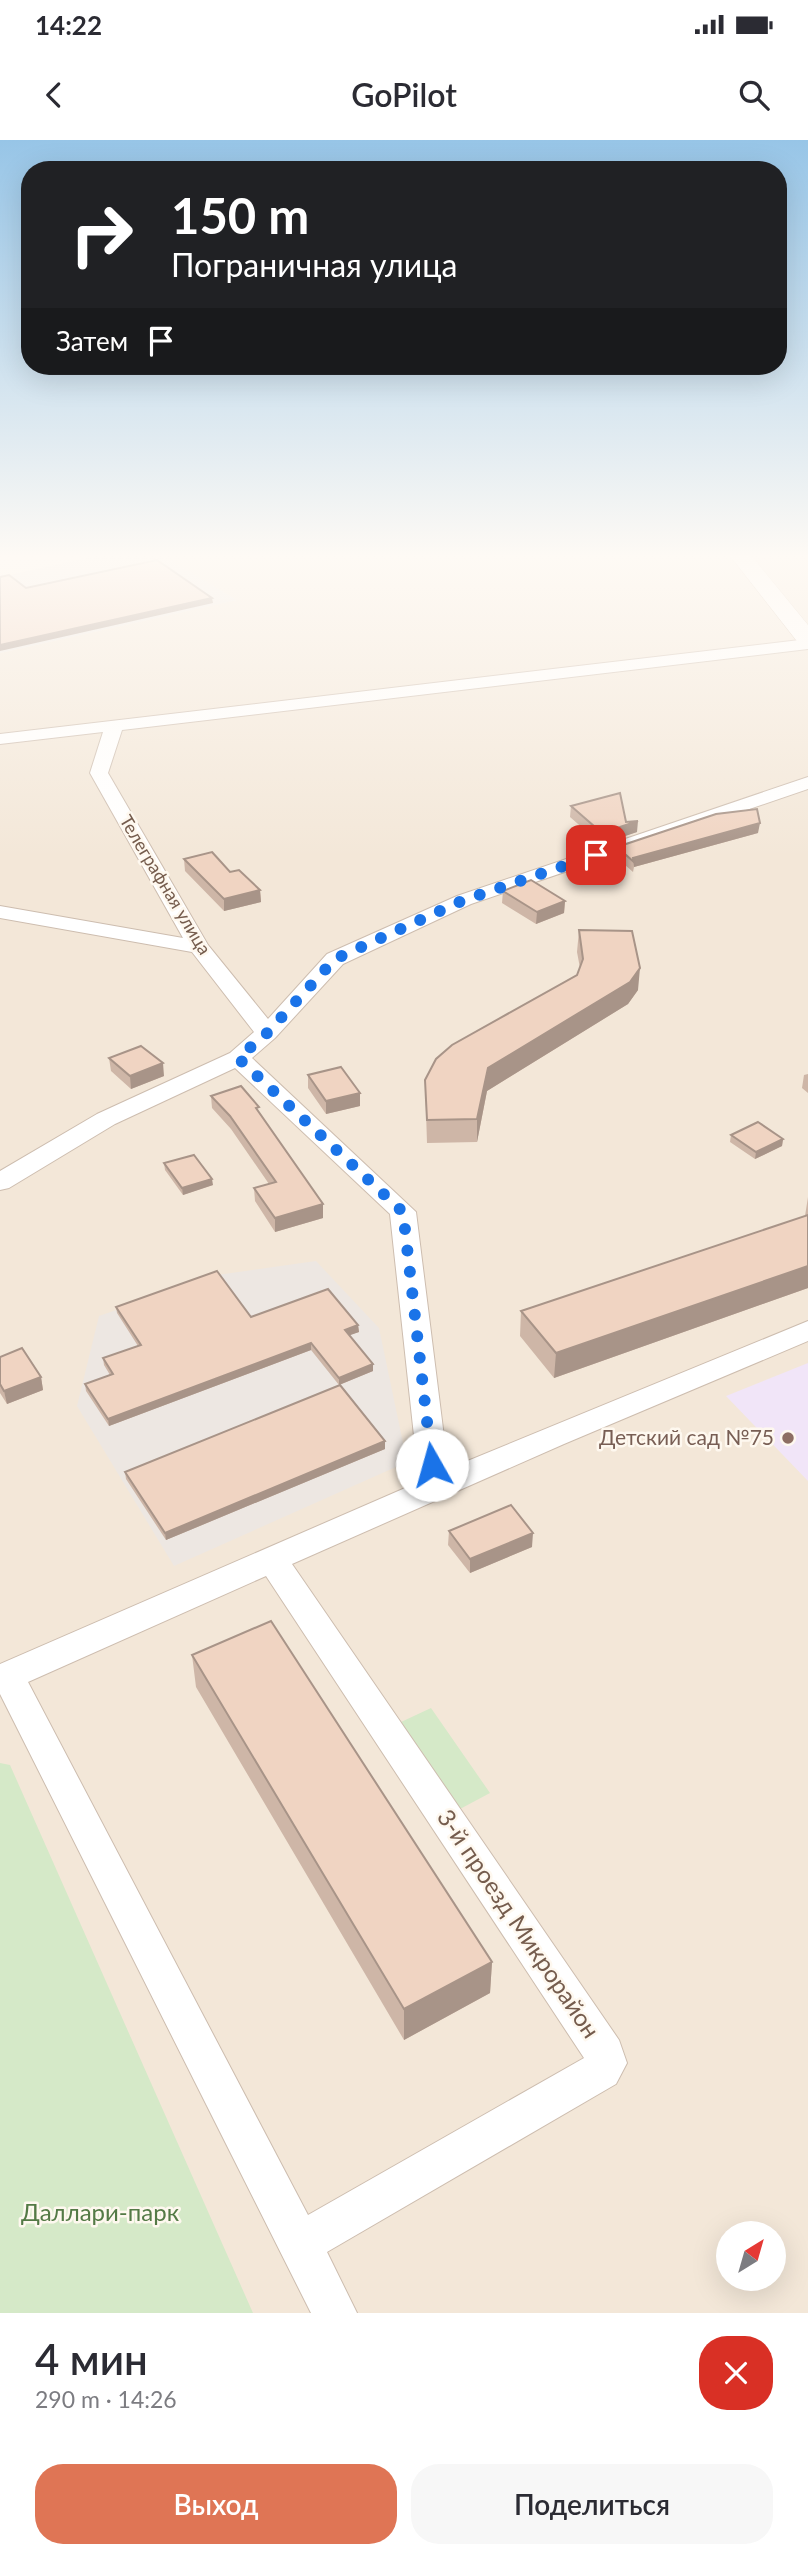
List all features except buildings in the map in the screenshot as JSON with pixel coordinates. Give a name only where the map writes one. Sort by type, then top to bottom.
[{"type":"street","points":[[0,739],[703,654]]},
{"type":"street","name":"Телеграфная улица","points":[[115,724],[99,773],[199,947],[267,1033]]},
{"type":"street","points":[[0,1182],[106,1119],[238,1058],[267,1033],[335,959],[464,900],[808,783]]},
{"type":"street","points":[[0,912],[199,947]]},
{"type":"street","points":[[238,1058],[403,1212],[435,1489]]},
{"type":"street","points":[[335,2313],[4,1678],[435,1489],[808,1330]]},
{"type":"street","name":"3-й проезд Микрорайон","points":[[272,1560],[605,2054],[607,2063],[602,2070],[299,2244]]},
{"type":"shaded area","points":[[0,654],[808,654],[808,2313],[0,2313]]},
{"type":"shaded area","points":[[316,1261],[379,1328],[407,1462],[174,1566],[77,1406],[99,1316],[217,1275]]},
{"type":"shaded area","name":"Детский сад №75","points":[[808,1363],[808,1481],[726,1396]]},
{"type":"green space","points":[[431,1708],[490,1793],[460,1809],[401,1722]]},
{"type":"green space","name":"Даллари-парк","points":[[0,1763],[10,1765],[253,2313],[0,2313]]},
{"type":"place","name":"Детский сад №75","points":[[788,1438]]},
{"type":"route","points":[[432,1465],[403,1212],[238,1058],[267,1033],[335,959],[464,900],[596,855]]}]
